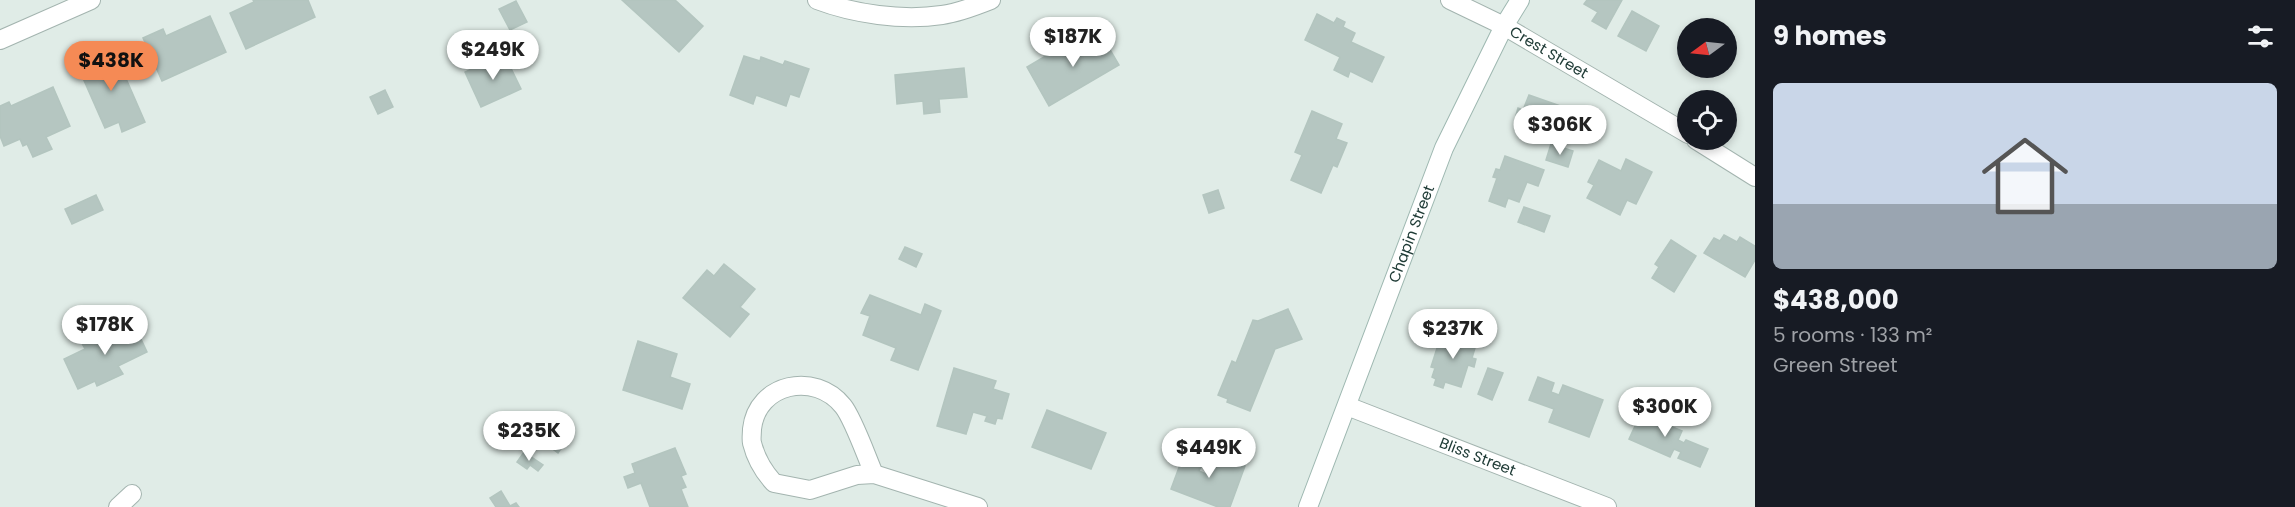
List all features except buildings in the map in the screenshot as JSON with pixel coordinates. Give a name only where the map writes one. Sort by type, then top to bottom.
[{"type":"street","points":[[0,40],[91,0]]},
{"type":"street","points":[[817,0],[836,7],[903,16],[942,15],[991,0]]},
{"type":"street","name":"Crest Street","points":[[1450,0],[1504,26],[1677,128]]},
{"type":"street","name":"Chapin Street","points":[[1308,507],[1444,148],[1504,26],[1520,0]]},
{"type":"street","points":[[1712,150],[1755,177]]},
{"type":"street","points":[[874,474],[844,407],[831,394],[814,387],[795,386],[780,389],[763,401],[753,419],[751,441],[760,467],[774,483],[810,490],[857,476],[874,474],[978,507]]},
{"type":"street","name":"Bliss Street","points":[[1347,406],[1607,507]]},
{"type":"street","points":[[118,507],[132,494]]}]
